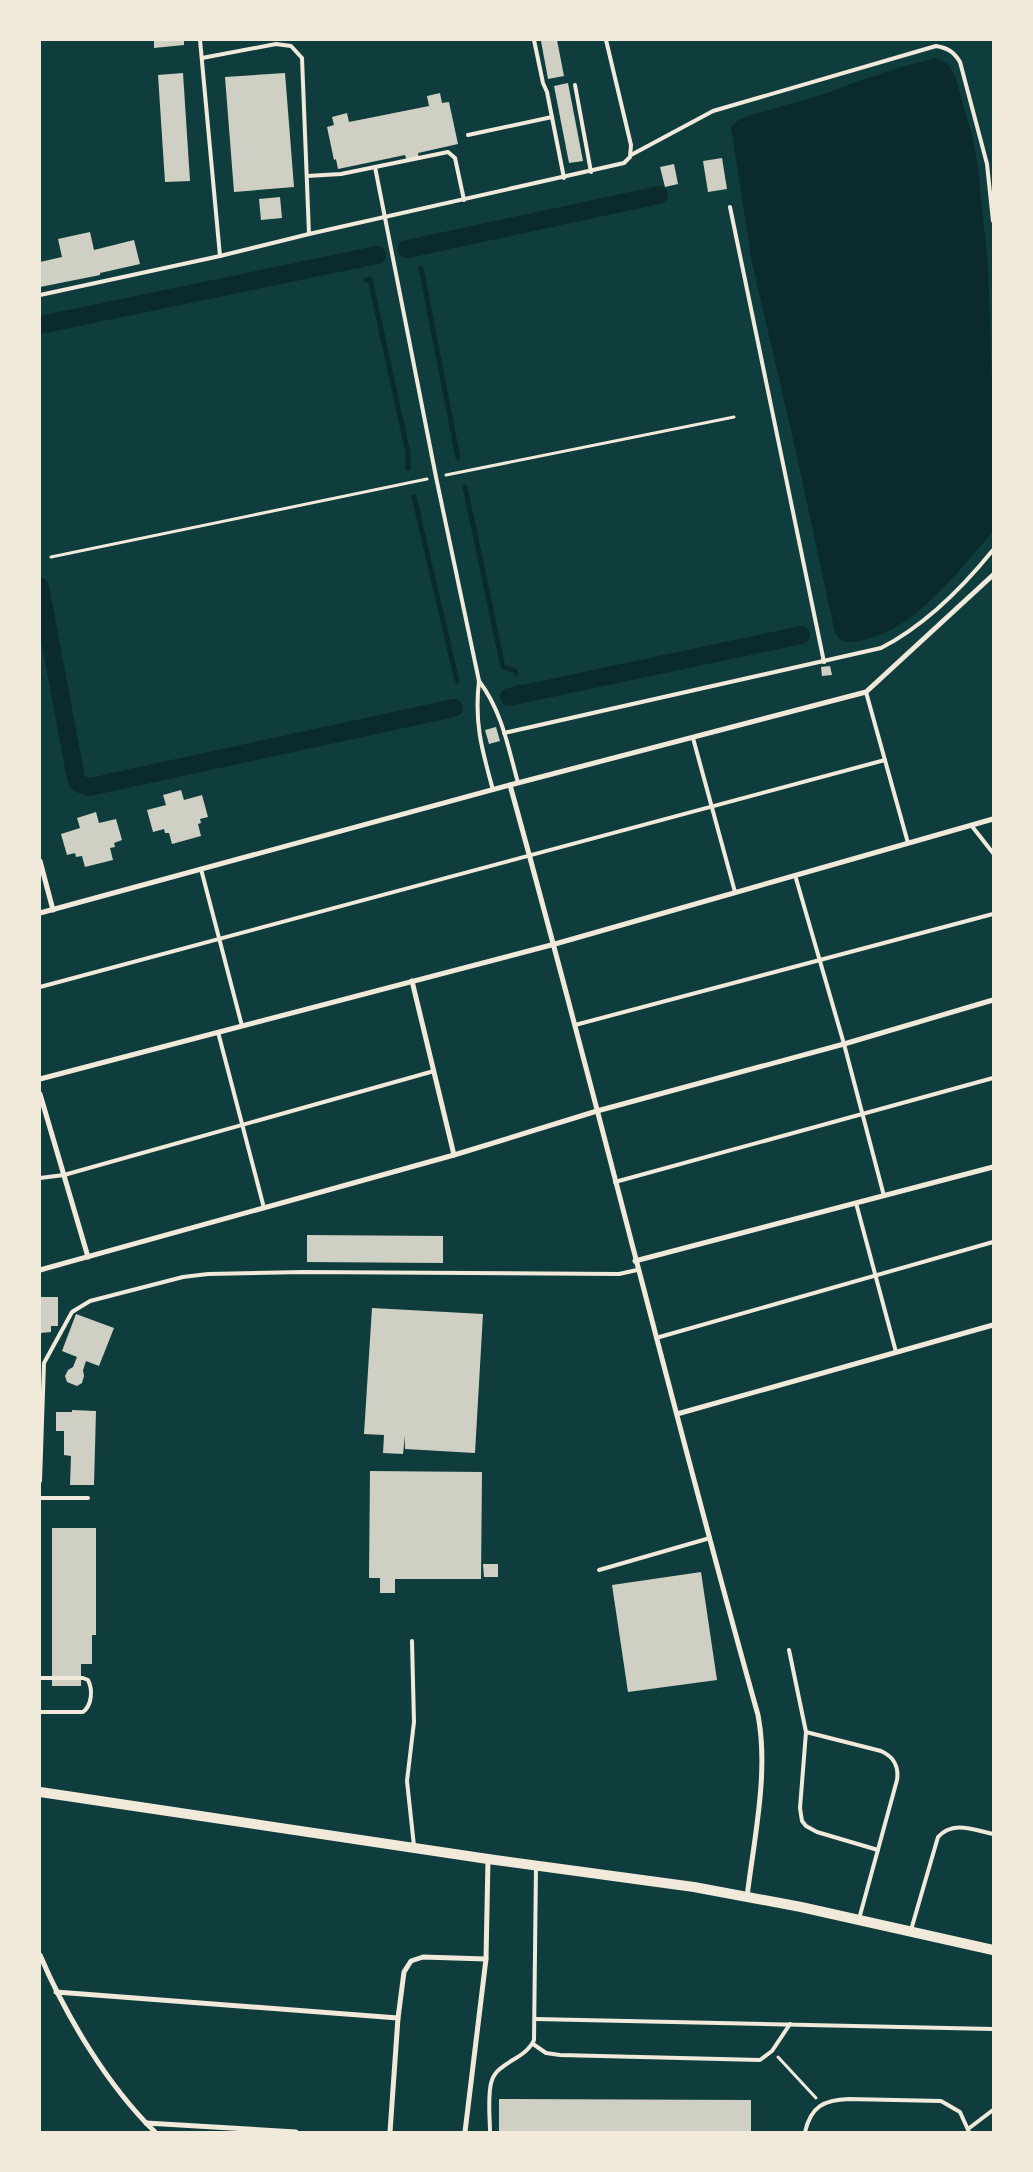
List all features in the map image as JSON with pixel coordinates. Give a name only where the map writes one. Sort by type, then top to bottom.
[{"type":"main road","points":[[40,1792],[488,1859],[694,1887],[859,1919],[993,1950]]},
{"type":"street","points":[[40,914],[201,868],[866,692],[993,575]]},
{"type":"street","points":[[510,785],[555,944],[637,1270],[758,1715],[763,1761],[747,1898]]},
{"type":"street","points":[[40,1079],[555,944],[993,819]]},
{"type":"street","points":[[40,861],[53,910]]},
{"type":"street","points":[[412,981],[454,1156]]},
{"type":"street","points":[[40,1270],[454,1156],[597,1111],[844,1044],[993,1000]]},
{"type":"street","points":[[40,1094],[88,1257]]},
{"type":"street","points":[[635,1261],[993,1167]]},
{"type":"street","points":[[677,1414],[993,1325]]},
{"type":"street","points":[[465,2132],[486,1960],[488,1859]]},
{"type":"street","points":[[40,1955],[56,1992],[95,2058],[155,2132]]},
{"type":"street","points":[[390,2132],[398,2018],[404,1972],[410,1961],[423,1957],[486,1960]]},
{"type":"street","points":[[56,1992],[398,2018]]},
{"type":"street","points":[[146,2123],[296,2132]]},
{"type":"lane","points":[[200,40],[220,256]]},
{"type":"lane","points":[[534,40],[564,178]]},
{"type":"lane","points":[[606,40],[631,146],[631,155]]},
{"type":"lane","points":[[202,58],[276,44],[284,44],[298,51],[303,66],[310,234]]},
{"type":"lane","points":[[40,296],[624,163],[631,155],[713,111],[936,46],[950,50],[960,62],[987,164],[993,221]]},
{"type":"lane","points":[[575,84],[591,172]]},
{"type":"lane","points":[[468,135],[552,117]]},
{"type":"lane","points":[[308,176],[341,174],[448,152],[455,158],[464,200]]},
{"type":"lane","points":[[375,167],[436,477],[479,681],[476,703],[478,729],[493,790]]},
{"type":"lane","points":[[730,207],[824,662]]},
{"type":"lane","points":[[504,733],[881,648],[910,632],[927,619],[993,550]]},
{"type":"lane","points":[[479,681],[492,698],[518,783]]},
{"type":"lane","points":[[866,692],[908,843]]},
{"type":"lane","points":[[692,738],[735,892]]},
{"type":"lane","points":[[40,987],[885,760]]},
{"type":"lane","points":[[971,825],[993,853]]},
{"type":"lane","points":[[201,868],[242,1026]]},
{"type":"lane","points":[[795,875],[844,1044],[884,1196]]},
{"type":"lane","points":[[575,1025],[820,962],[993,914]]},
{"type":"lane","points":[[218,1032],[264,1208]]},
{"type":"lane","points":[[40,1178],[64,1176],[434,1071]]},
{"type":"lane","points":[[615,1182],[993,1078]]},
{"type":"lane","points":[[856,1203],[896,1352]]},
{"type":"lane","points":[[656,1338],[993,1242]]},
{"type":"lane","points":[[40,1481],[44,1363],[72,1312],[90,1301],[183,1277],[208,1274],[303,1272],[619,1274],[637,1270]]},
{"type":"lane","points":[[40,1498],[88,1498]]},
{"type":"lane","points":[[599,1570],[710,1538]]},
{"type":"lane","points":[[412,1640],[414,1722],[406,1781],[414,1848]]},
{"type":"lane","points":[[789,1650],[806,1732],[800,1815],[806,1826],[816,1832],[878,1850]]},
{"type":"lane","points":[[40,1678],[86,1679],[90,1683],[90,1703],[86,1710],[78,1713],[40,1712]]},
{"type":"lane","points":[[806,1732],[887,1754],[896,1765],[898,1772],[859,1919]]},
{"type":"lane","points":[[911,1930],[938,1837],[949,1828],[956,1826],[993,1834]]},
{"type":"lane","points":[[490,2132],[491,2085],[493,2077],[532,2044],[535,2019],[536,1865]]},
{"type":"lane","points":[[535,2019],[993,2029]]},
{"type":"lane","points":[[532,2044],[546,2053],[560,2055],[760,2060],[772,2051],[790,2024]]},
{"type":"lane","points":[[804,2132],[814,2111],[821,2104],[834,2100],[941,2101],[960,2112],[968,2130],[993,2110]]},
{"type":"path","points":[[51,557],[734,417]]},
{"type":"path","points":[[772,2051],[821,2104]]},
{"type":"water","points":[[936,58],[948,64],[955,76],[973,139],[978,169],[988,265],[993,416],[993,532],[949,582],[915,614],[878,636],[847,642],[839,639],[835,633],[794,443],[752,263],[731,127],[737,121],[748,116],[831,92],[905,66]]},
{"type":"building","points":[[154,40],[184,40],[184,45],[154,48]]},
{"type":"building","points":[[557,40],[564,76],[548,79],[541,41]]},
{"type":"building","points":[[183,73],[190,181],[165,182],[158,75]]},
{"type":"building","points":[[285,73],[294,187],[234,192],[225,77]]},
{"type":"building","points":[[568,83],[583,161],[569,163],[554,86]]},
{"type":"building","points":[[440,93],[442,103],[449,102],[458,144],[418,153],[419,159],[407,162],[405,155],[338,169],[336,159],[334,160],[327,127],[334,125],[332,117],[347,113],[349,122],[429,106],[427,96]]},
{"type":"building","points":[[722,158],[727,189],[708,192],[703,161]]},
{"type":"building","points":[[674,164],[678,184],[665,187],[660,167]]},
{"type":"building","points":[[280,197],[282,218],[261,220],[259,199]]},
{"type":"building","points":[[90,232],[94,250],[134,240],[140,264],[100,273],[100,275],[40,287],[40,262],[62,257],[58,239]]},
{"type":"building","points":[[830,666],[832,675],[822,676],[821,667]]},
{"type":"building","points":[[496,727],[500,741],[489,744],[485,730]]},
{"type":"building","points":[[181,790],[184,800],[202,795],[208,817],[200,819],[201,823],[198,824],[201,836],[172,844],[169,833],[165,833],[164,829],[153,832],[147,810],[166,805],[163,795]]},
{"type":"building","points":[[96,812],[99,823],[116,819],[122,840],[114,843],[115,847],[110,848],[113,860],[85,867],[82,856],[76,857],[75,853],[67,855],[61,834],[80,828],[77,818]]},
{"type":"building","points":[[307,1235],[443,1236],[443,1263],[307,1262]]},
{"type":"building","points":[[40,1297],[58,1297],[58,1326],[51,1326],[51,1332],[40,1333]]},
{"type":"building","points":[[372,1308],[483,1314],[475,1453],[405,1449],[405,1436],[403,1454],[383,1453],[384,1435],[364,1434]]},
{"type":"building","points":[[76,1314],[114,1328],[99,1366],[86,1361],[82,1383],[77,1386],[67,1382],[65,1376],[68,1370],[73,1367],[77,1357],[62,1351]]},
{"type":"building","points":[[72,1410],[96,1411],[94,1485],[70,1485],[71,1456],[64,1455],[64,1431],[56,1431],[56,1412],[72,1412]]},
{"type":"building","points":[[370,1471],[482,1472],[481,1579],[395,1579],[395,1593],[380,1593],[380,1578],[369,1578]]},
{"type":"building","points":[[52,1528],[96,1528],[96,1635],[92,1635],[92,1664],[81,1664],[81,1686],[52,1686]]},
{"type":"building","points":[[483,1564],[498,1564],[498,1577],[484,1577]]},
{"type":"building","points":[[701,1572],[717,1680],[628,1692],[612,1585]]},
{"type":"building","points":[[499,2099],[751,2100],[751,2132],[499,2132]]},
{"type":"waterway","points":[[407,249],[659,195]]},
{"type":"waterway","points":[[40,325],[377,255]]},
{"type":"waterway","points":[[358,259],[360,266]]},
{"type":"waterway","points":[[421,268],[458,458]]},
{"type":"waterway","points":[[366,280],[370,279],[408,453],[408,468]]},
{"type":"waterway","points":[[465,487],[503,667],[515,671],[516,674]]},
{"type":"waterway","points":[[414,497],[457,681]]},
{"type":"waterway","points":[[40,587],[76,778],[78,783],[88,787],[454,708]]},
{"type":"waterway","points":[[509,697],[801,635]]},
{"type":"waterway","points":[[519,687],[521,694]]}]
